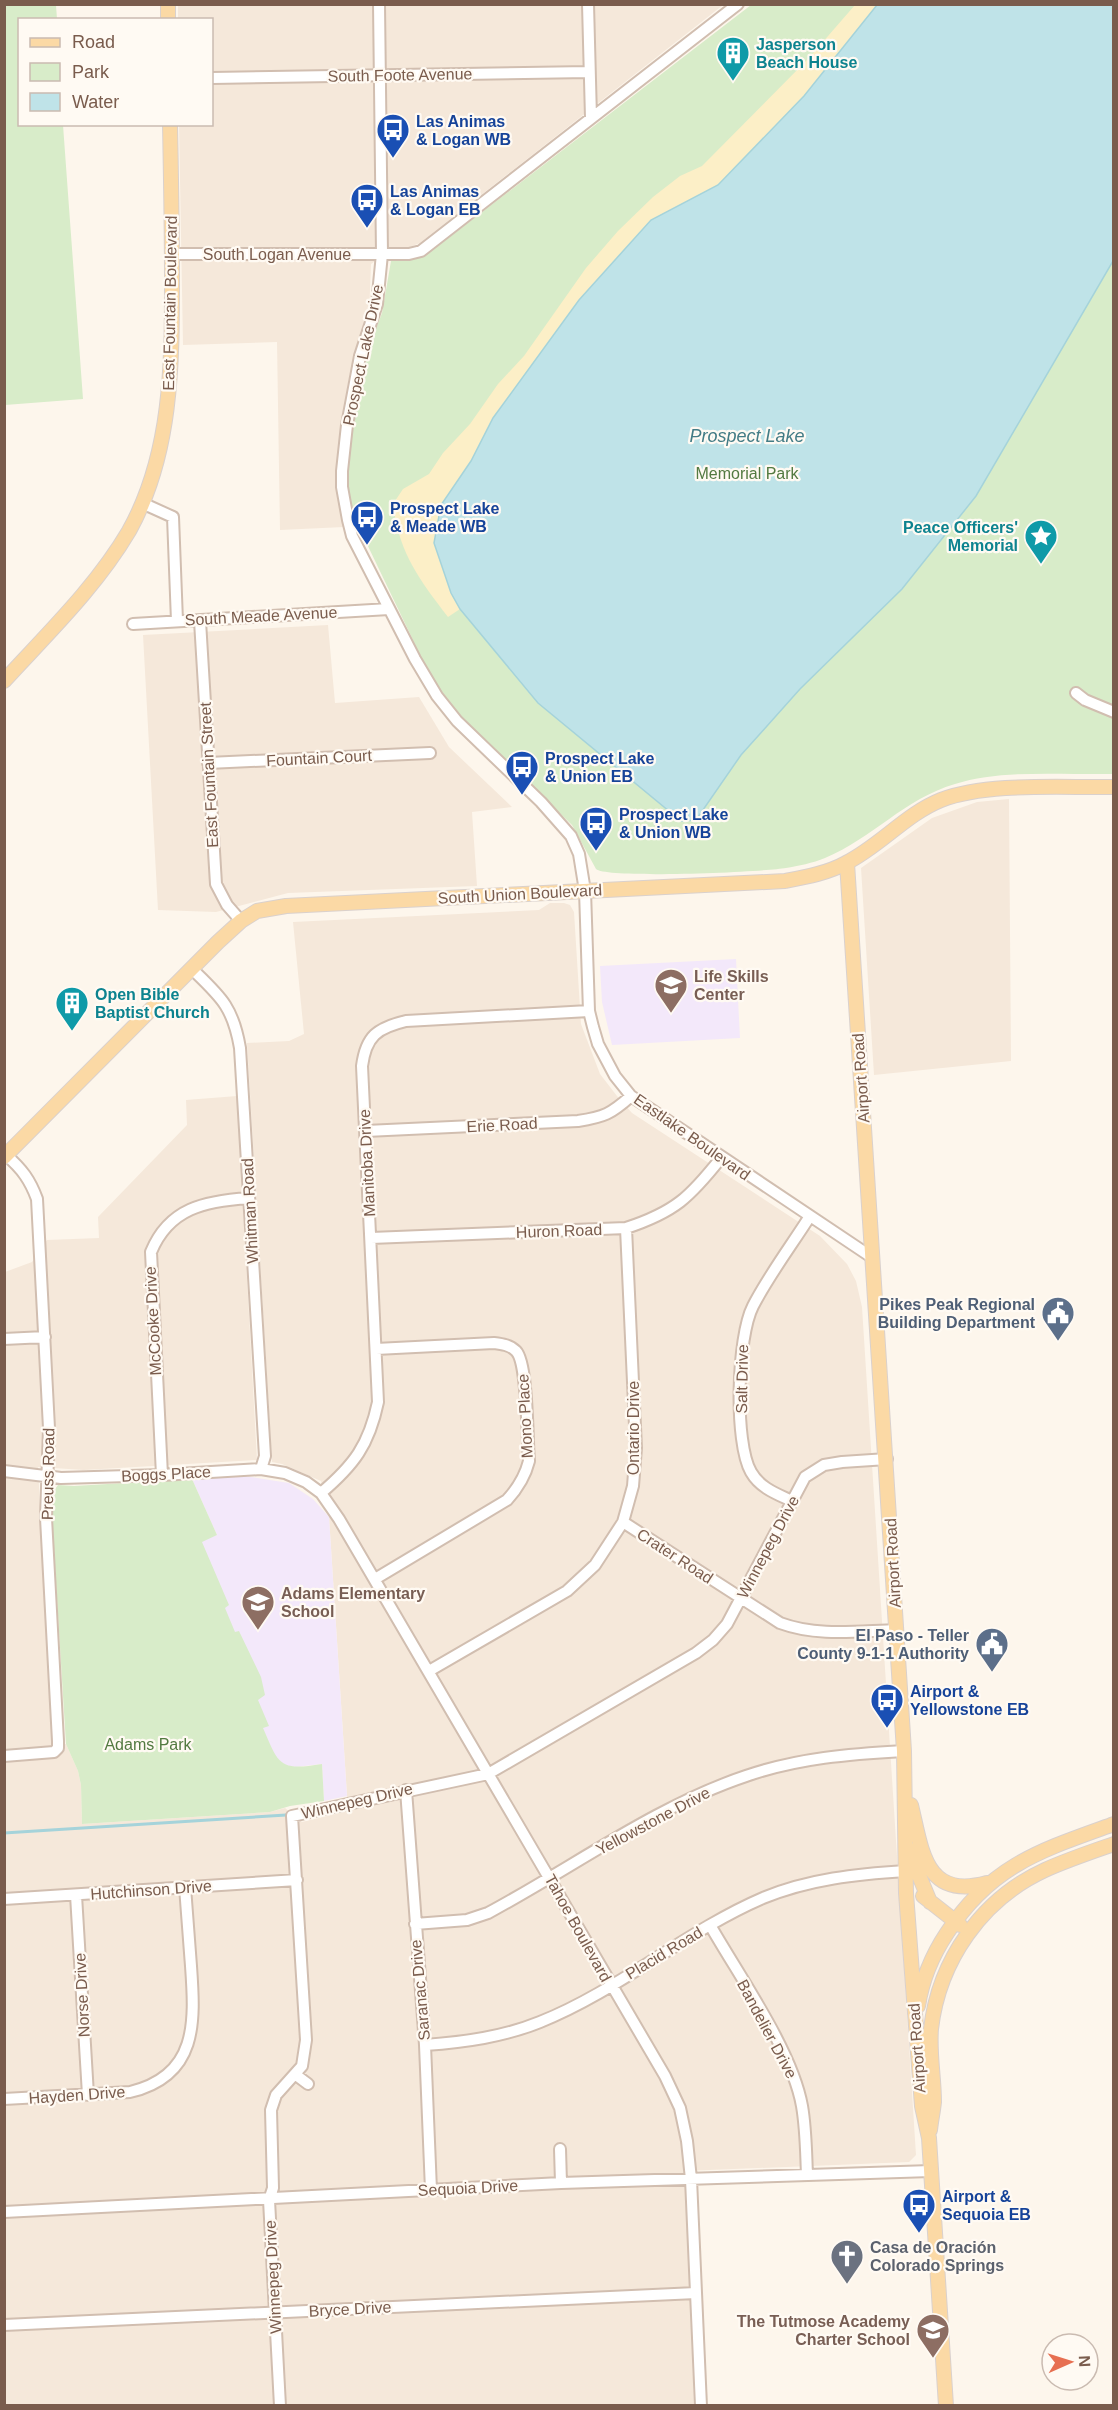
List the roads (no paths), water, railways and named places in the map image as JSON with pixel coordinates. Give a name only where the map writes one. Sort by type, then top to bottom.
[{"type":"main road","name":"East Fountain Boulevard","points":[[4,681],[95,581],[130,529],[154,470],[168,404],[172,350],[170,126]]},
{"type":"main road","name":"South Union Boulevard","points":[[6,1156],[241,921],[257,911],[286,906],[785,881],[819,873],[846,863],[926,807],[953,796],[967,792],[1001,789],[1113,787]]},
{"type":"main road","name":"Airport Road","points":[[846,863],[887,1460],[904,1751],[906,1876],[915,2027],[922,2106],[929,2138],[946,2406]]},
{"type":"main road","points":[[905,1777],[926,1865],[938,1879],[962,1887],[989,1882]]},
{"type":"main road","points":[[914,1815],[918,1873],[930,1902]]},
{"type":"main road","points":[[915,2027],[920,1996],[929,1967],[955,1921],[989,1882],[1023,1860],[1113,1824]]},
{"type":"main road","points":[[929,2138],[934,2104],[931,2032],[935,2007],[954,1954],[986,1910],[1015,1887],[1045,1870],[1113,1844]]},
{"type":"main road","points":[[906,1876],[930,1902],[968,1933]]},
{"type":"street","name":"Prospect Lake Drive","points":[[379,4],[382,254],[377,304],[357,370],[347,425],[342,488],[352,536],[437,696],[452,715],[541,802],[571,836],[579,854],[585,891]]},
{"type":"street","points":[[588,4],[591,118]]},
{"type":"street","points":[[382,254],[409,254],[429,246],[738,4]]},
{"type":"street","name":"South Foote Avenue","points":[[213,78],[590,72]]},
{"type":"street","name":"South Logan Avenue","points":[[172,255],[382,254]]},
{"type":"street","points":[[142,503],[173,517],[177,621]]},
{"type":"street","name":"South Meade Avenue","points":[[133,624],[389,609]]},
{"type":"street","name":"East Fountain Street","points":[[200,621],[216,884],[227,906],[241,921]]},
{"type":"street","points":[[1076,693],[1085,700],[1113,712]]},
{"type":"street","name":"Fountain Court","points":[[208,764],[429,753]]},
{"type":"street","name":"Eastlake Boulevard","points":[[585,891],[589,1011],[603,1055],[615,1076],[631,1096],[873,1258]]},
{"type":"street","name":"Whitman Road","points":[[192,970],[217,993],[231,1012],[240,1048],[265,1456],[261,1469]]},
{"type":"street","name":"Manitoba Drive","points":[[321,1493],[356,1461],[373,1426],[378,1402],[362,1066],[365,1047],[373,1036],[387,1025],[406,1021],[589,1011]]},
{"type":"street","name":"Erie Road","points":[[366,1131],[587,1120],[612,1113],[631,1096]]},
{"type":"street","name":"Preuss Road","points":[[4,1756],[48,1753],[58,1748],[46,1518],[49,1428],[37,1199],[32,1183],[22,1169],[6,1156]]},
{"type":"street","name":"Huron Road","points":[[371,1238],[626,1228],[650,1221],[673,1209],[695,1191],[721,1158]]},
{"type":"street","name":"McCooke Drive","points":[[162,1475],[151,1252],[166,1225],[182,1213],[219,1200],[249,1198]]},
{"type":"street","name":"Salt Drive","points":[[792,1501],[765,1488],[752,1475],[745,1460],[740,1371],[741,1348],[753,1306],[810,1216]]},
{"type":"street","name":"Ontario Drive","points":[[429,1671],[567,1591],[595,1565],[609,1547],[623,1522],[633,1486],[636,1448],[626,1228]]},
{"type":"street","points":[[4,1339],[45,1336]]},
{"type":"street","name":"Mono Place","points":[[375,1579],[507,1500],[522,1482],[529,1461],[523,1367],[515,1349],[505,1344],[494,1343],[376,1348]]},
{"type":"street","name":"Winnepeg Drive","points":[[280,2406],[269,2199],[273,2188],[271,2110],[276,2095],[296,2075],[305,2054],[306,2040],[292,1816],[488,1774],[696,1653],[713,1640],[727,1624],[805,1477],[825,1465],[887,1460]]},
{"type":"street","name":"Boggs Place","points":[[4,1471],[48,1477],[162,1475],[261,1469],[285,1473],[306,1482],[321,1493]]},
{"type":"street","name":"Tahoe Boulevard","points":[[321,1493],[375,1579],[550,1878],[610,1985],[665,2076],[680,2108],[687,2141],[691,2179],[701,2406]]},
{"type":"street","name":"Crater Road","points":[[623,1522],[780,1623],[800,1630],[822,1633],[897,1630]]},
{"type":"street","name":"Yellowstone Drive","points":[[415,1924],[468,1920],[478,1916],[504,1904],[680,1803],[746,1776],[808,1759],[845,1754],[904,1751]]},
{"type":"street","name":"Saranac Drive","points":[[406,1790],[425,2045],[431,2190]]},
{"type":"street","name":"Placid Road","points":[[425,2045],[477,2041],[542,2022],[610,1985],[710,1925],[765,1898],[798,1886],[855,1875],[906,1876]]},
{"type":"street","name":"Hutchinson Drive","points":[[4,1899],[297,1880]]},
{"type":"street","name":"Hayden Drive","points":[[4,2099],[130,2092],[161,2080],[172,2069],[185,2050],[193,2022],[186,1887]]},
{"type":"street","name":"Norse Drive","points":[[76,1895],[88,2095]]},
{"type":"street","name":"Bandelier Drive","points":[[710,1925],[782,2050],[794,2078],[802,2105],[807,2175]]},
{"type":"street","points":[[296,2075],[308,2084]]},
{"type":"street","points":[[161,2080],[170,2090]]},
{"type":"street","points":[[560,2149],[561,2182]]},
{"type":"street","name":"Sequoia Drive","points":[[4,2212],[561,2182],[931,2171]]},
{"type":"street","name":"Bryce Drive","points":[[4,2325],[696,2293]]},
{"type":"water","name":"Prospect Lake","points":[[877,5],[1113,5],[1113,261],[976,496],[902,589],[800,689],[741,755],[696,820],[681,821],[538,703],[460,609],[451,593],[434,543],[441,505],[471,461],[493,418],[579,300],[651,220],[718,185],[804,96]]},
{"type":"waterway","points":[[4,1833],[286,1815]]},
{"type":"place","name":"Jasperson Beach House","points":[[733,82]]},
{"type":"place","name":"Las Animas & Logan WB","points":[[393,159]]},
{"type":"place","name":"Las Animas & Logan EB","points":[[367,229]]},
{"type":"place","name":"Prospect Lake & Meade WB","points":[[367,546]]},
{"type":"place","name":"Peace Officers' Memorial","points":[[1041,565]]},
{"type":"place","name":"Prospect Lake & Union EB","points":[[522,796]]},
{"type":"place","name":"Prospect Lake & Union WB","points":[[596,852]]},
{"type":"place","name":"Life Skills Center","points":[[671,1014]]},
{"type":"place","name":"Open Bible Baptist Church","points":[[72,1032]]},
{"type":"place","name":"Pikes Peak Regional Building Department","points":[[1058,1342]]},
{"type":"place","name":"Adams Elementary School","points":[[258,1631]]},
{"type":"place","name":"El Paso - Teller County 9-1-1 Authority","points":[[992,1673]]},
{"type":"place","name":"Airport & Yellowstone EB","points":[[887,1729]]},
{"type":"place","name":"Airport & Sequoia EB","points":[[919,2234]]},
{"type":"place","name":"Casa de Oración Colorado Springs","points":[[847,2285]]},
{"type":"place","name":"The Tutmose Academy Charter School","points":[[933,2359]]},
{"type":"park label","name":"Memorial Park","points":[[747,473]]},
{"type":"park label","name":"Adams Park","points":[[148,1744]]}]
